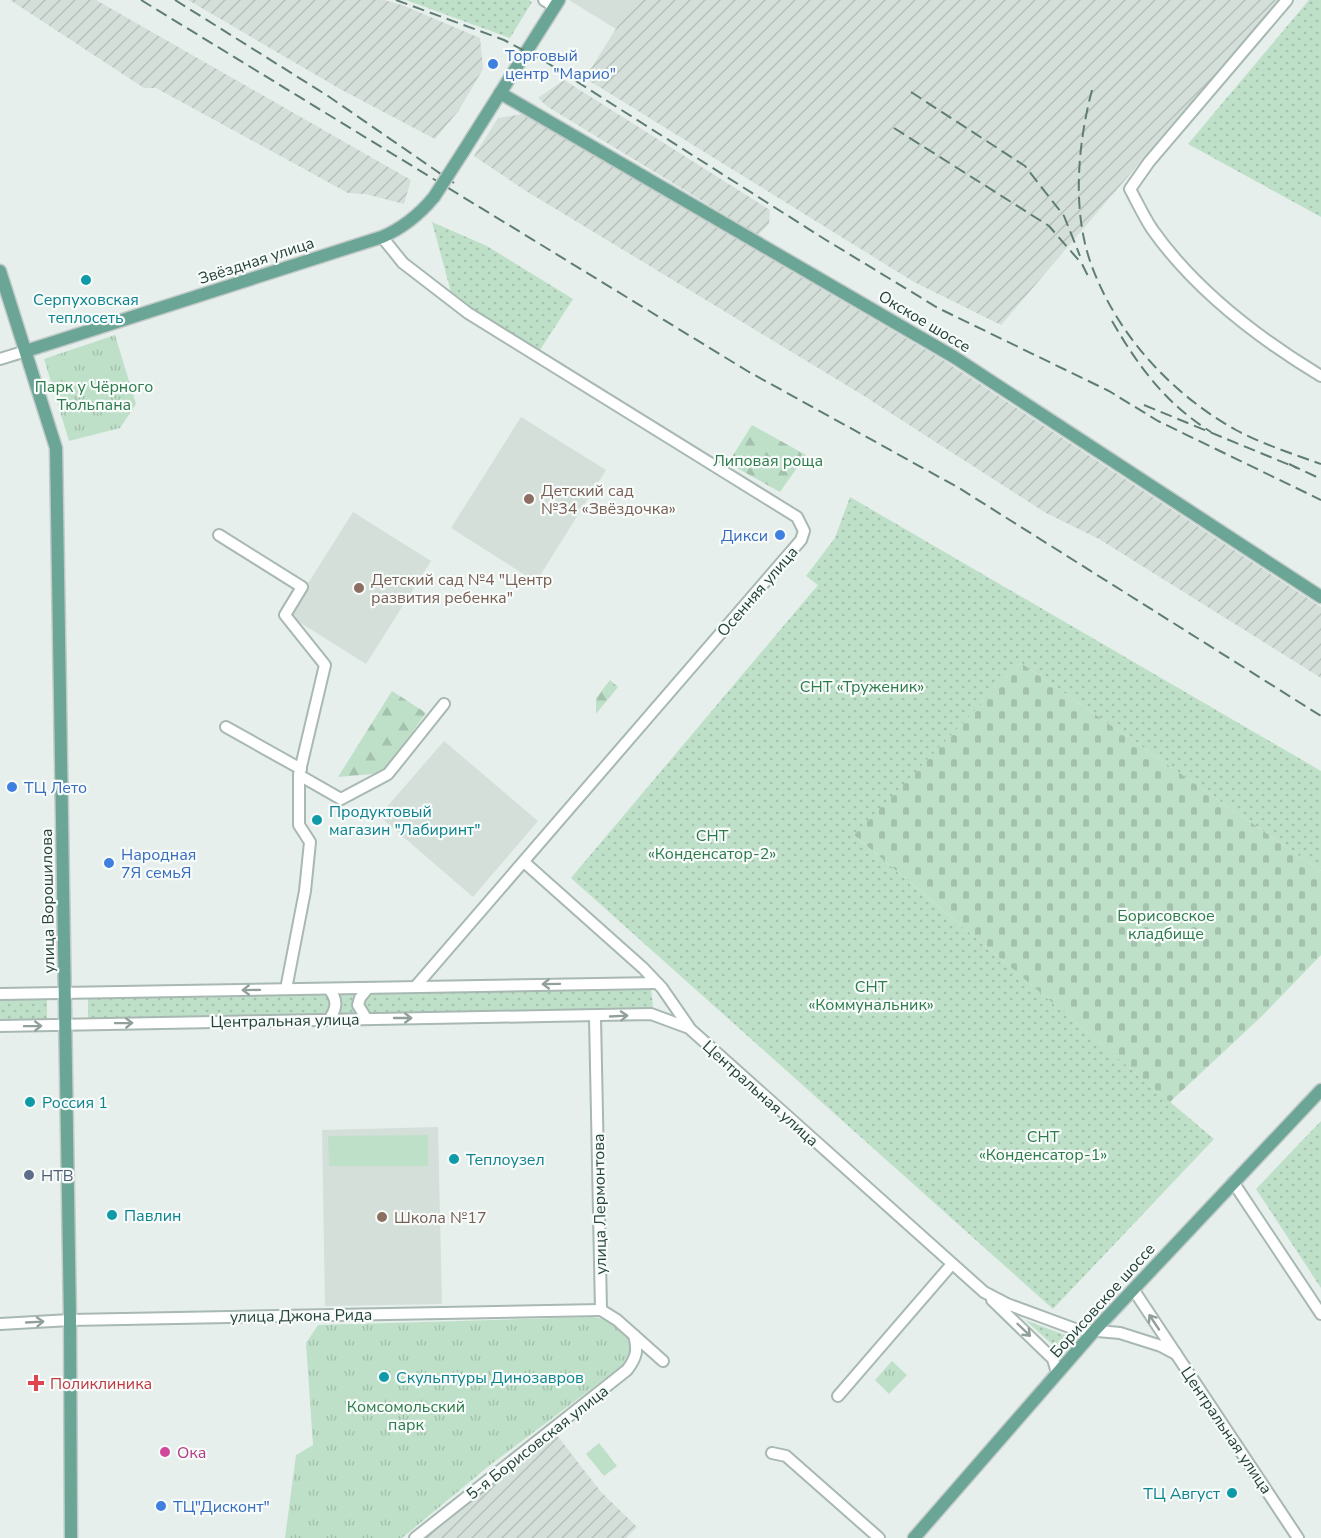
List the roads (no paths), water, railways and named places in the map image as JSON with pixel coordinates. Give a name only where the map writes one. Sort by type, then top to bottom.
[{"type":"main road","points":[[500,93],[553,2]]},
{"type":"main road","name":"Звёздная улица","points":[[26,351],[399,230],[420,214],[434,197],[500,93]]},
{"type":"main road","name":"Окское шоссе","points":[[500,93],[954,357],[1321,597]]},
{"type":"main road","name":"улица Ворошилова","points":[[0,271],[56,448],[66,994],[71,1538]]},
{"type":"main road","name":"Борисовское шоссе","points":[[914,1538],[1095,1330],[1321,1090]]},
{"type":"street","points":[[1287,0],[1149,162],[1130,189],[1152,229],[1186,270],[1252,332],[1321,376]]},
{"type":"street","name":"Осенняя улица","points":[[382,237],[403,263],[468,314],[797,518],[804,531],[801,540],[416,986]]},
{"type":"street","points":[[0,359],[26,351]]},
{"type":"street","points":[[219,535],[302,587],[285,615],[325,665],[300,772],[299,825],[310,842],[305,891],[286,989]]},
{"type":"street","points":[[226,727],[341,799],[388,774],[444,704]]},
{"type":"street","points":[[524,862],[657,983],[689,1028]]},
{"type":"street","name":"Центральная улица","points":[[0,994],[657,983]]},
{"type":"street","points":[[366,1018],[358,1005],[360,998],[368,988]]},
{"type":"street","points":[[329,989],[336,1005],[329,1020]]},
{"type":"street","points":[[651,1014],[664,1004],[666,993]]},
{"type":"street","name":"Центральная улица","points":[[0,1026],[366,1018],[595,1017],[651,1014],[689,1028],[984,1292],[1007,1304],[1075,1329],[1120,1334],[1161,1346],[1176,1354],[1298,1538]]},
{"type":"street","name":"улица Лермонтова","points":[[595,1017],[601,1311]]},
{"type":"street","points":[[1233,1182],[1321,1314]]},
{"type":"street","points":[[838,1395],[952,1264]]},
{"type":"street","points":[[1133,1289],[1176,1354]]},
{"type":"street","points":[[984,1292],[1053,1359],[1057,1374]]},
{"type":"street","points":[[601,1311],[617,1320],[663,1361]]},
{"type":"street","name":"улица Джона Рида","points":[[0,1324],[70,1320],[601,1311]]},
{"type":"street","name":"5-я Борисовская улица","points":[[415,1538],[627,1370],[636,1359],[638,1348],[634,1334]]},
{"type":"street","points":[[772,1453],[786,1456],[879,1538]]},
{"type":"railway","points":[[141,0],[749,372],[959,488],[1321,716]]},
{"type":"railway","points":[[175,0],[328,96],[454,183]]},
{"type":"railway","points":[[396,0],[504,40],[546,62],[826,240],[938,308],[1109,391],[1158,421],[1321,500]]},
{"type":"railway","points":[[1092,90],[1080,153],[1081,219],[1090,261],[1114,313],[1148,359],[1189,399],[1236,430],[1256,440],[1321,464]]},
{"type":"railway","points":[[911,92],[1025,166],[1064,216],[1080,256]]},
{"type":"railway","points":[[894,128],[1049,226],[1082,264],[1088,276]]},
{"type":"railway","points":[[1112,321],[1154,383],[1180,409],[1211,432]]},
{"type":"railway","points":[[1144,405],[1297,468]]},
{"type":"railway","points":[[1289,464],[1321,479]]},
{"type":"place","name":"Торговый центр \"Марио\"","points":[[493,64]]},
{"type":"place","name":"Серпуховская теплосеть","points":[[86,280]]},
{"type":"place","name":"Детский сад №34 «Звёздочка»","points":[[529,499]]},
{"type":"place","name":"Дикси","points":[[780,535]]},
{"type":"place","name":"Детский сад №4 \"Центр развития ребенка\"","points":[[359,588]]},
{"type":"place","name":"ТЦ Лето","points":[[12,787]]},
{"type":"place","name":"Продуктовый магазин \"Лабиринт\"","points":[[317,820]]},
{"type":"place","name":"Народная 7Я семьЯ","points":[[109,863]]},
{"type":"place","name":"Россия 1","points":[[30,1102]]},
{"type":"place","name":"Теплоузел","points":[[454,1159]]},
{"type":"place","name":"НТВ","points":[[29,1175]]},
{"type":"place","name":"Павлин","points":[[112,1215]]},
{"type":"place","name":"Школа №17","points":[[382,1217]]},
{"type":"place","name":"Скульптуры Динозавров","points":[[384,1377]]},
{"type":"place","name":"Поликлиника","points":[[36,1383]]},
{"type":"place","name":"Ока","points":[[165,1452]]},
{"type":"place","name":"ТЦ Август","points":[[1232,1493]]},
{"type":"place","name":"ТЦ\"Дисконт\"","points":[[161,1506]]},
{"type":"park label","name":"Парк у Чёрного Тюльпана","points":[[94,395]]},
{"type":"park label","name":"Липовая роща","points":[[768,460]]},
{"type":"park label","name":"СНТ «Труженик»","points":[[862,686]]},
{"type":"park label","name":"СНТ «Конденсатор-2»","points":[[712,844]]},
{"type":"park label","name":"Борисовское кладбище","points":[[1166,924]]},
{"type":"park label","name":"СНТ «Коммунальник»","points":[[871,995]]},
{"type":"park label","name":"СНТ «Конденсатор-1»","points":[[1043,1145]]},
{"type":"park label","name":"Комсомольский парк","points":[[406,1415]]}]
